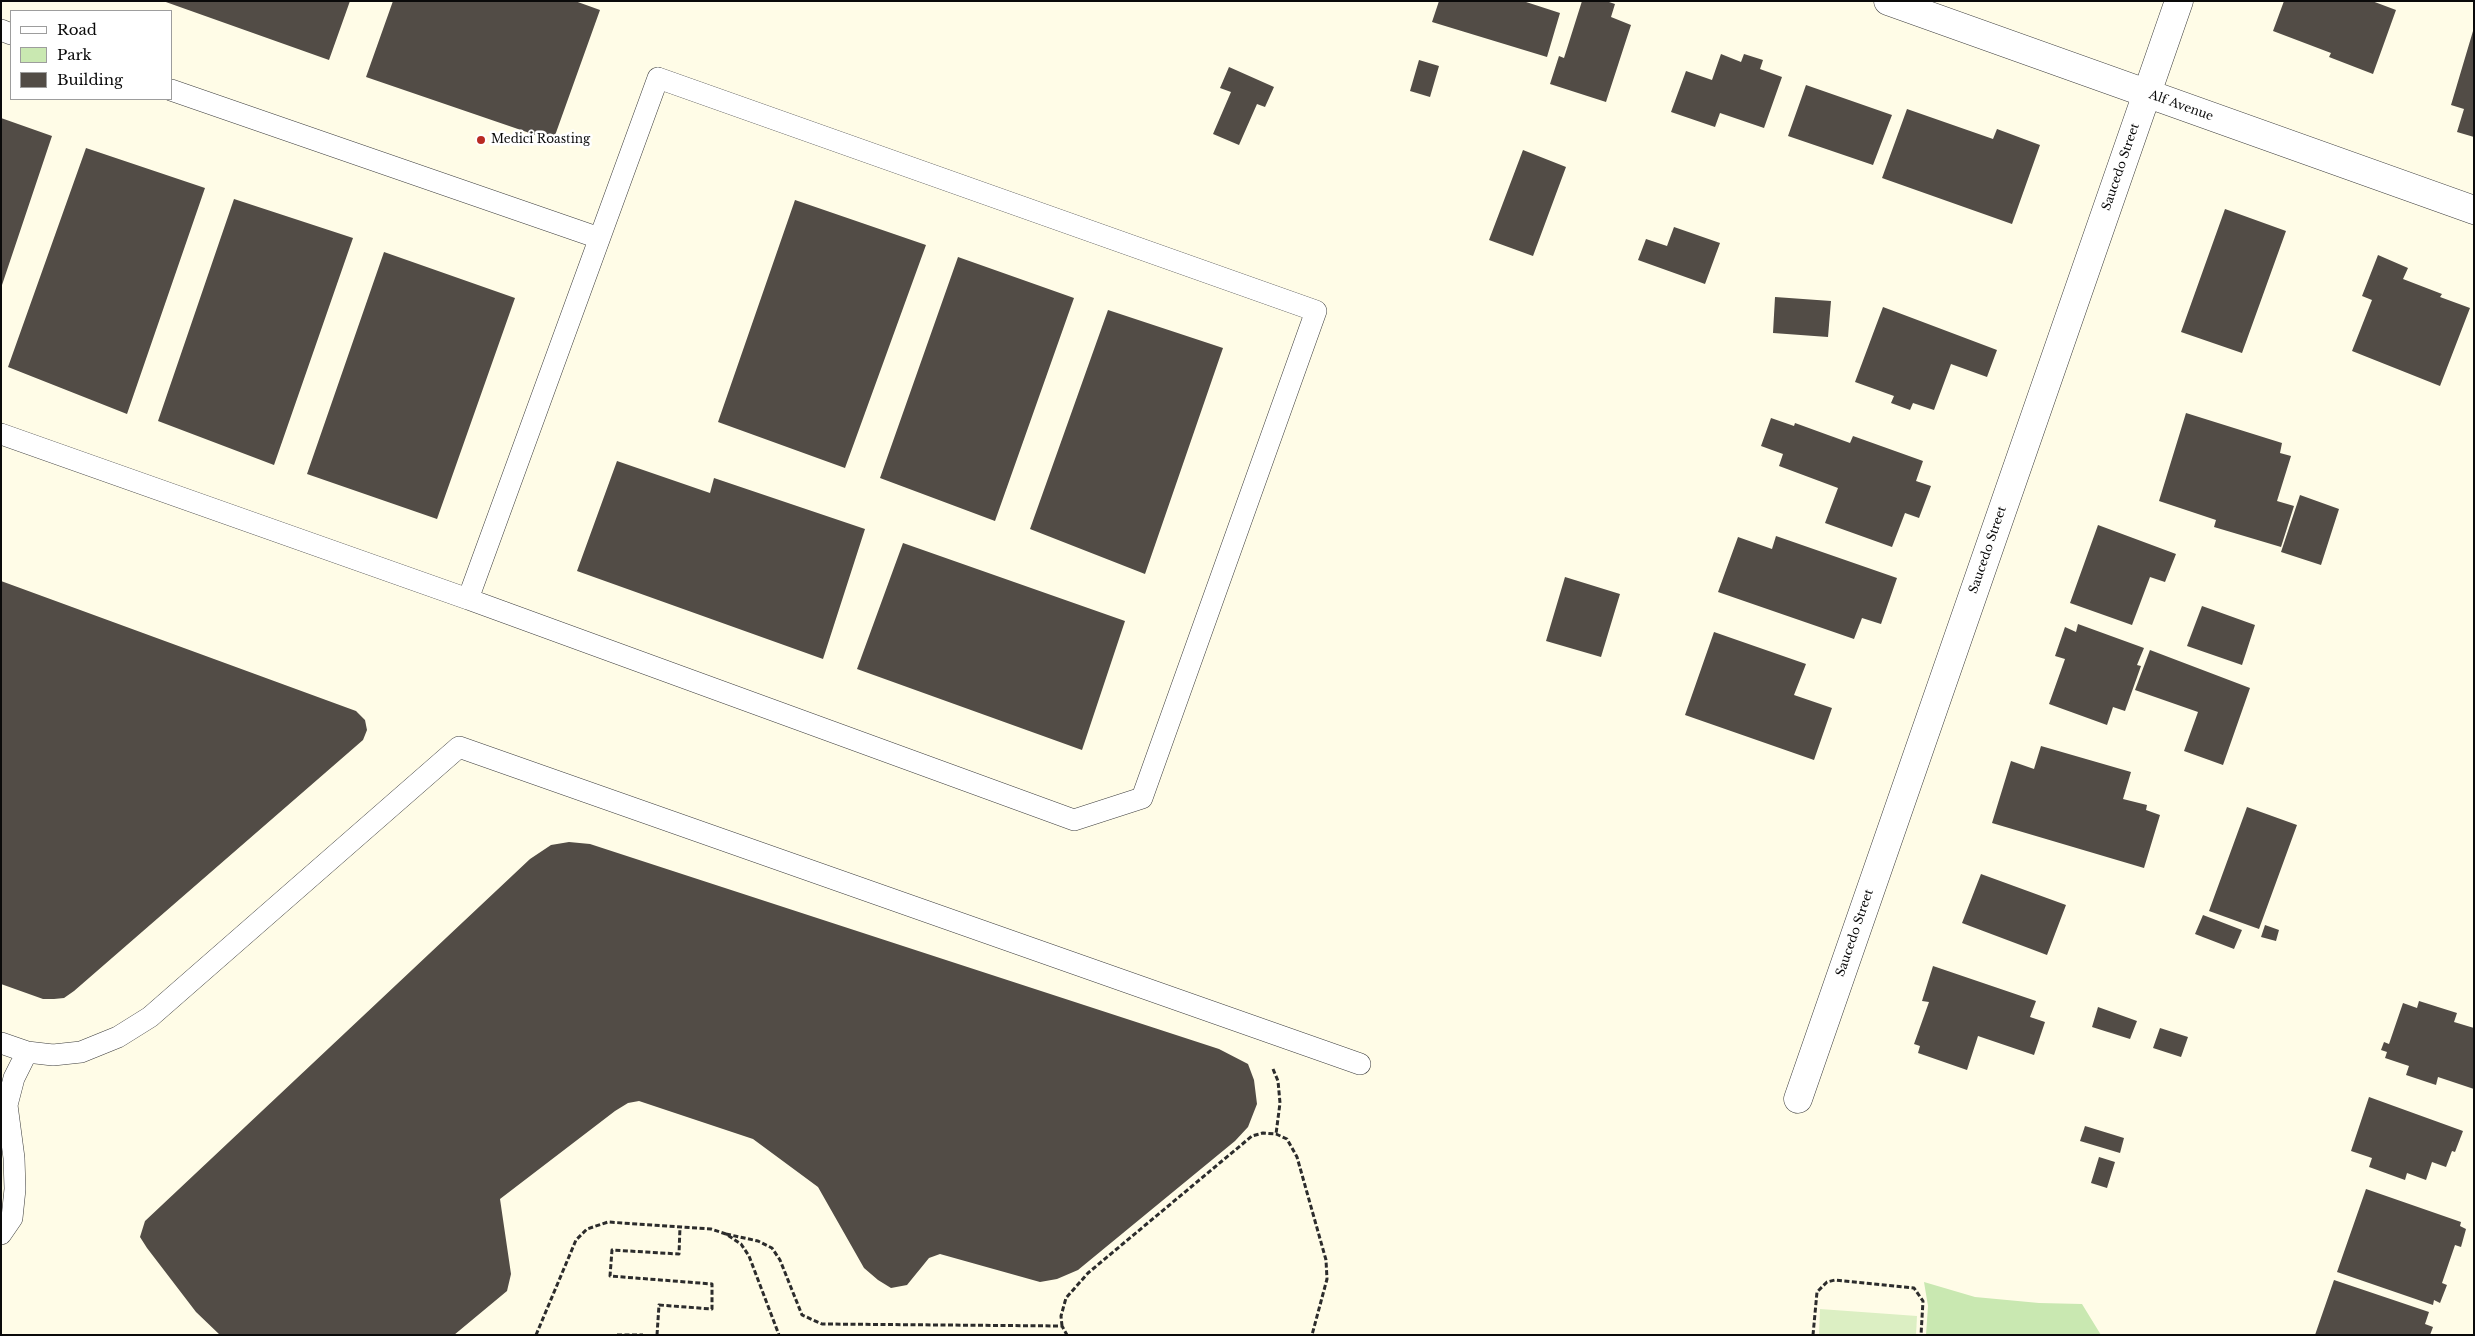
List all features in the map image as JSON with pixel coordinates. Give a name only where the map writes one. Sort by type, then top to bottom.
[{"type":"street","name":"Alf Avenue","points":[[1888,1],[2474,210]]},
{"type":"street","name":"Saucedo Street","points":[[1798,1099],[2179,1]]},
{"type":"lane","points":[[1,434],[468,599],[1074,820],[1142,798],[1316,311],[658,78],[468,599]]},
{"type":"lane","points":[[172,90],[599,238]]},
{"type":"lane","points":[[1,1043],[27,1052],[54,1055],[81,1052],[118,1037],[150,1017],[459,747],[1360,1064]]},
{"type":"lane","points":[[1,1234],[12,1218],[15,1189],[14,1158],[7,1105],[14,1078],[27,1052]]},
{"type":"path","points":[[1247,1025],[1260,1041],[1278,1081],[1280,1103],[1276,1134]]},
{"type":"path","points":[[1067,1335],[1062,1326],[1061,1316],[1066,1298],[1088,1272],[1252,1136],[1263,1133],[1276,1134],[1287,1139],[1297,1157],[1326,1260],[1326,1279],[1322,1302],[1312,1335]]},
{"type":"path","points":[[536,1335],[568,1255],[576,1240],[587,1229],[597,1224],[608,1222],[711,1230],[758,1241],[772,1248],[780,1260],[802,1315],[822,1324],[1062,1326]]},
{"type":"path","points":[[658,1335],[659,1305],[712,1309],[712,1284],[610,1276],[612,1250],[679,1254],[680,1227]]},
{"type":"path","points":[[726,1234],[741,1244],[754,1268],[779,1335]]},
{"type":"path","points":[[1813,1335],[1817,1292],[1827,1282],[1835,1280],[1914,1288],[1923,1301],[1921,1335]]},
{"type":"path","points":[[617,1335],[643,1335]]},
{"type":"green space","points":[[1924,1282],[1975,1297],[2039,1303],[2082,1304],[2101,1335],[1926,1335],[1928,1306]]},
{"type":"green space","points":[[1820,1309],[1917,1316],[1916,1335],[1819,1335]]},
{"type":"building","points":[[163,1],[350,1],[329,60]]},
{"type":"building","points":[[393,1],[575,1],[600,10],[553,141],[366,77]]},
{"type":"building","points":[[1439,1],[1523,1],[1560,13],[1547,57],[1432,22]]},
{"type":"building","points":[[1582,1],[1606,1],[1615,4],[1611,17],[1631,25],[1606,102],[1550,84],[1559,56],[1564,58]]},
{"type":"building","points":[[2284,1],[2372,1],[2396,10],[2373,74],[2329,57],[2331,53],[2273,31]]},
{"type":"building","points":[[2473,31],[2474,137],[2457,132],[2464,109],[2451,105]]},
{"type":"building","points":[[1721,54],[1741,62],[1744,54],[1763,60],[1760,69],[1782,77],[1764,128],[1720,113],[1715,127],[1671,112],[1686,71],[1712,80]]},
{"type":"building","points":[[1419,60],[1439,66],[1430,97],[1410,91]]},
{"type":"building","points":[[1229,67],[1274,87],[1265,107],[1257,104],[1239,145],[1213,134],[1231,92],[1220,88]]},
{"type":"building","points":[[1806,85],[1892,115],[1873,165],[1788,136]]},
{"type":"building","points":[[1907,109],[1993,139],[1997,129],[2040,145],[2012,224],[1882,178]]},
{"type":"building","points":[[1,118],[52,136],[2,285],[1,285]]},
{"type":"building","points":[[86,148],[205,188],[127,414],[8,367]]},
{"type":"building","points":[[1523,150],[1566,167],[1533,256],[1489,240]]},
{"type":"building","points":[[234,199],[353,238],[274,465],[158,421]]},
{"type":"building","points":[[795,200],[926,245],[845,468],[718,422]]},
{"type":"building","points":[[2225,209],[2286,231],[2242,353],[2181,332]]},
{"type":"building","points":[[1674,227],[1720,243],[1705,284],[1638,260],[1646,239],[1667,246]]},
{"type":"building","points":[[384,252],[515,298],[437,519],[307,474]]},
{"type":"building","points":[[2378,255],[2408,268],[2403,279],[2442,294],[2440,297],[2470,308],[2440,386],[2352,351],[2372,300],[2362,296]]},
{"type":"building","points":[[958,257],[1074,298],[995,521],[880,478]]},
{"type":"building","points":[[1775,297],[1831,301],[1828,337],[1773,333]]},
{"type":"building","points":[[1883,307],[1997,350],[1987,377],[1951,364],[1934,410],[1913,403],[1910,410],[1891,403],[1894,396],[1855,382]]},
{"type":"building","points":[[1108,310],[1223,348],[1145,574],[1030,529]]},
{"type":"building","points":[[2186,413],[2282,443],[2280,453],[2291,456],[2277,501],[2294,506],[2281,547],[2214,527],[2216,520],[2159,501]]},
{"type":"building","points":[[1771,418],[1794,426],[1795,423],[1850,443],[1853,436],[1923,461],[1916,481],[1931,486],[1919,518],[1905,513],[1892,547],[1825,523],[1838,488],[1779,466],[1783,454],[1761,446]]},
{"type":"building","points":[[617,461],[710,493],[714,478],[865,529],[823,659],[577,571]]},
{"type":"building","points":[[2300,495],[2339,509],[2321,565],[2281,552]]},
{"type":"building","points":[[2098,525],[2176,554],[2165,582],[2150,577],[2132,625],[2070,603]]},
{"type":"building","points":[[1776,536],[1897,578],[1881,624],[1862,618],[1854,639],[1718,592],[1738,537],[1772,549]]},
{"type":"building","points":[[903,543],[1125,621],[1082,750],[857,669]]},
{"type":"building","points":[[1565,577],[1620,594],[1601,657],[1546,641]]},
{"type":"building","points":[[1,581],[356,711],[365,720],[367,730],[363,740],[64,998],[43,999],[1,984]]},
{"type":"building","points":[[2202,606],[2255,625],[2242,665],[2187,646]]},
{"type":"building","points":[[2078,624],[2144,648],[2137,665],[2141,666],[2125,711],[2113,707],[2107,725],[2049,704],[2065,659],[2055,656],[2065,627],[2076,632]]},
{"type":"building","points":[[1714,632],[1806,664],[1794,695],[1832,708],[1814,760],[1685,715]]},
{"type":"building","points":[[2150,650],[2250,688],[2223,765],[2184,751],[2198,712],[2135,690]]},
{"type":"building","points":[[2041,746],[2131,772],[2123,799],[2147,805],[2146,810],[2160,815],[2144,868],[1992,823],[2011,761],[2034,769]]},
{"type":"building","points":[[2247,807],[2297,825],[2259,929],[2209,911]]},
{"type":"building","points":[[569,842],[590,844],[1219,1049],[1248,1064],[1254,1080],[1257,1104],[1248,1127],[1235,1141],[1078,1270],[1057,1279],[1040,1282],[940,1254],[929,1258],[907,1285],[891,1288],[864,1268],[818,1187],[753,1139],[639,1101],[628,1103],[500,1199],[511,1274],[507,1291],[454,1335],[220,1335],[196,1312],[147,1248],[140,1237],[145,1221],[530,859],[551,845]]},
{"type":"building","points":[[1981,874],[2066,905],[2047,955],[1962,923]]},
{"type":"building","points":[[2203,915],[2242,930],[2234,949],[2195,934]]},
{"type":"building","points":[[2265,925],[2279,930],[2276,941],[2261,937]]},
{"type":"building","points":[[1933,966],[2036,1001],[2030,1017],[2045,1022],[2034,1055],[1978,1036],[1967,1070],[1918,1053],[1920,1046],[1914,1044],[1929,1002],[1922,1001]]},
{"type":"building","points":[[2419,1001],[2457,1013],[2454,1022],[2474,1028],[2474,1089],[2438,1077],[2436,1085],[2406,1075],[2409,1066],[2385,1058],[2387,1052],[2381,1050],[2384,1042],[2389,1044],[2403,1003],[2417,1008]]},
{"type":"building","points":[[2098,1007],[2137,1021],[2130,1039],[2092,1027]]},
{"type":"building","points":[[2160,1028],[2188,1037],[2181,1057],[2153,1048]]},
{"type":"building","points":[[2369,1097],[2463,1131],[2455,1152],[2452,1151],[2446,1167],[2432,1162],[2426,1180],[2407,1173],[2405,1180],[2369,1167],[2372,1158],[2351,1151]]},
{"type":"building","points":[[2085,1126],[2124,1138],[2120,1153],[2080,1141]]},
{"type":"building","points":[[2099,1157],[2115,1162],[2107,1188],[2091,1183]]},
{"type":"building","points":[[2366,1189],[2461,1222],[2460,1226],[2466,1229],[2461,1247],[2455,1245],[2442,1283],[2447,1285],[2440,1303],[2434,1300],[2433,1305],[2337,1272]]},
{"type":"building","points":[[2334,1280],[2429,1312],[2425,1324],[2433,1327],[2430,1335],[2315,1335]]},
{"type":"place","name":"Medici Roasting","points":[[481,140]]}]
